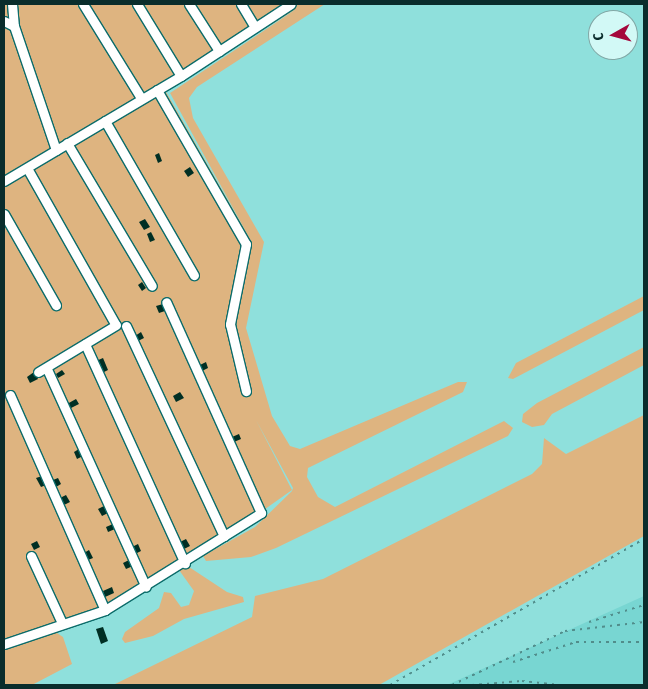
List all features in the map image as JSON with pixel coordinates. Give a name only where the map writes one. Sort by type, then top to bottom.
[{"type":"street","points":[[12,4],[14,26],[56,150]]},
{"type":"street","points":[[83,4],[141,98]]},
{"type":"street","points":[[137,4],[181,76]]},
{"type":"street","points":[[189,4],[218,51]]},
{"type":"street","points":[[242,4],[255,27]]},
{"type":"street","points":[[4,181],[181,76],[290,4]]},
{"type":"street","points":[[4,21],[14,26]]},
{"type":"street","points":[[157,90],[246,244],[230,324],[246,391]]},
{"type":"street","points":[[105,121],[194,275]]},
{"type":"street","points":[[67,143],[152,286]]},
{"type":"street","points":[[27,168],[116,325],[42,371],[146,587]]},
{"type":"street","points":[[4,214],[56,305]]},
{"type":"street","points":[[4,644],[105,610],[185,563],[261,513],[166,302]]},
{"type":"street","points":[[126,326],[224,536]]},
{"type":"street","points":[[85,344],[185,563]]},
{"type":"street","points":[[10,395],[105,610]]},
{"type":"street","points":[[31,556],[62,623]]},
{"type":"shaded area","points":[[4,4],[325,4],[197,87],[189,98],[193,118],[264,242],[246,328],[272,416],[290,446],[300,449],[458,382],[467,382],[463,392],[308,468],[307,477],[318,497],[335,507],[504,421],[513,428],[508,436],[276,548],[251,557],[206,561],[203,556],[255,527],[292,491],[293,488],[256,420],[292,490],[186,565],[227,592],[243,597],[244,602],[184,619],[153,636],[125,643],[122,639],[125,632],[159,608],[164,592],[171,593],[181,607],[189,605],[194,591],[179,570],[54,631],[63,637],[72,664],[32,685],[4,685]],"holes":[[[298,8],[170,93],[250,239],[165,90]]]},
{"type":"shaded area","points":[[644,296],[644,310],[513,379],[508,378],[516,363]]},
{"type":"shaded area","points":[[644,347],[644,365],[552,414],[544,425],[532,427],[522,422],[523,414],[537,403]]},
{"type":"shaded area","points":[[644,415],[644,536],[379,685],[113,685],[252,617],[255,596],[323,579],[532,474],[542,464],[544,438],[566,454]]},
{"type":"shaded area","points":[[644,596],[644,685],[447,685]]},
{"type":"building","points":[[159,153],[162,161],[158,163],[155,155]]},
{"type":"building","points":[[190,167],[194,173],[188,177],[184,171]]},
{"type":"building","points":[[145,219],[150,227],[144,230],[139,222]]},
{"type":"building","points":[[151,232],[155,240],[150,242],[147,234]]},
{"type":"building","points":[[142,282],[146,288],[142,291],[138,285]]},
{"type":"building","points":[[163,304],[165,311],[159,313],[156,306]]},
{"type":"building","points":[[141,332],[144,338],[138,341],[135,336]]},
{"type":"building","points":[[103,358],[108,370],[102,373],[96,361]]},
{"type":"building","points":[[206,362],[208,368],[202,371],[200,365]]},
{"type":"building","points":[[62,370],[65,374],[58,378],[56,374]]},
{"type":"building","points":[[34,372],[38,379],[30,383],[27,377]]},
{"type":"building","points":[[180,392],[184,398],[176,402],[173,396]]},
{"type":"building","points":[[76,399],[79,404],[69,409],[67,404]]},
{"type":"building","points":[[239,434],[241,439],[234,442],[232,437]]},
{"type":"building","points":[[79,449],[83,456],[77,459],[74,452]]},
{"type":"building","points":[[42,476],[46,485],[41,487],[36,478]]},
{"type":"building","points":[[58,478],[61,484],[56,487],[53,480]]},
{"type":"building","points":[[66,495],[70,502],[64,505],[60,498]]},
{"type":"building","points":[[104,506],[108,513],[102,516],[98,509]]},
{"type":"building","points":[[113,524],[115,529],[108,532],[106,527]]},
{"type":"building","points":[[186,539],[190,546],[184,549],[180,542]]},
{"type":"building","points":[[37,541],[40,547],[34,550],[31,544]]},
{"type":"building","points":[[138,544],[141,551],[135,554],[132,547]]},
{"type":"building","points":[[89,550],[93,558],[88,560],[84,553]]},
{"type":"building","points":[[129,560],[133,566],[126,569],[123,563]]},
{"type":"building","points":[[112,587],[114,593],[105,597],[103,591]]},
{"type":"building","points":[[103,627],[108,641],[101,644],[96,629]]},
{"type":"railway","points":[[390,685],[644,539]]},
{"type":"railway","points":[[589,622],[644,605]]},
{"type":"railway","points":[[452,685],[565,631],[644,622]]},
{"type":"railway","points":[[513,662],[576,642],[644,642]]},
{"type":"railway","points":[[472,685],[522,681],[558,685]]}]
